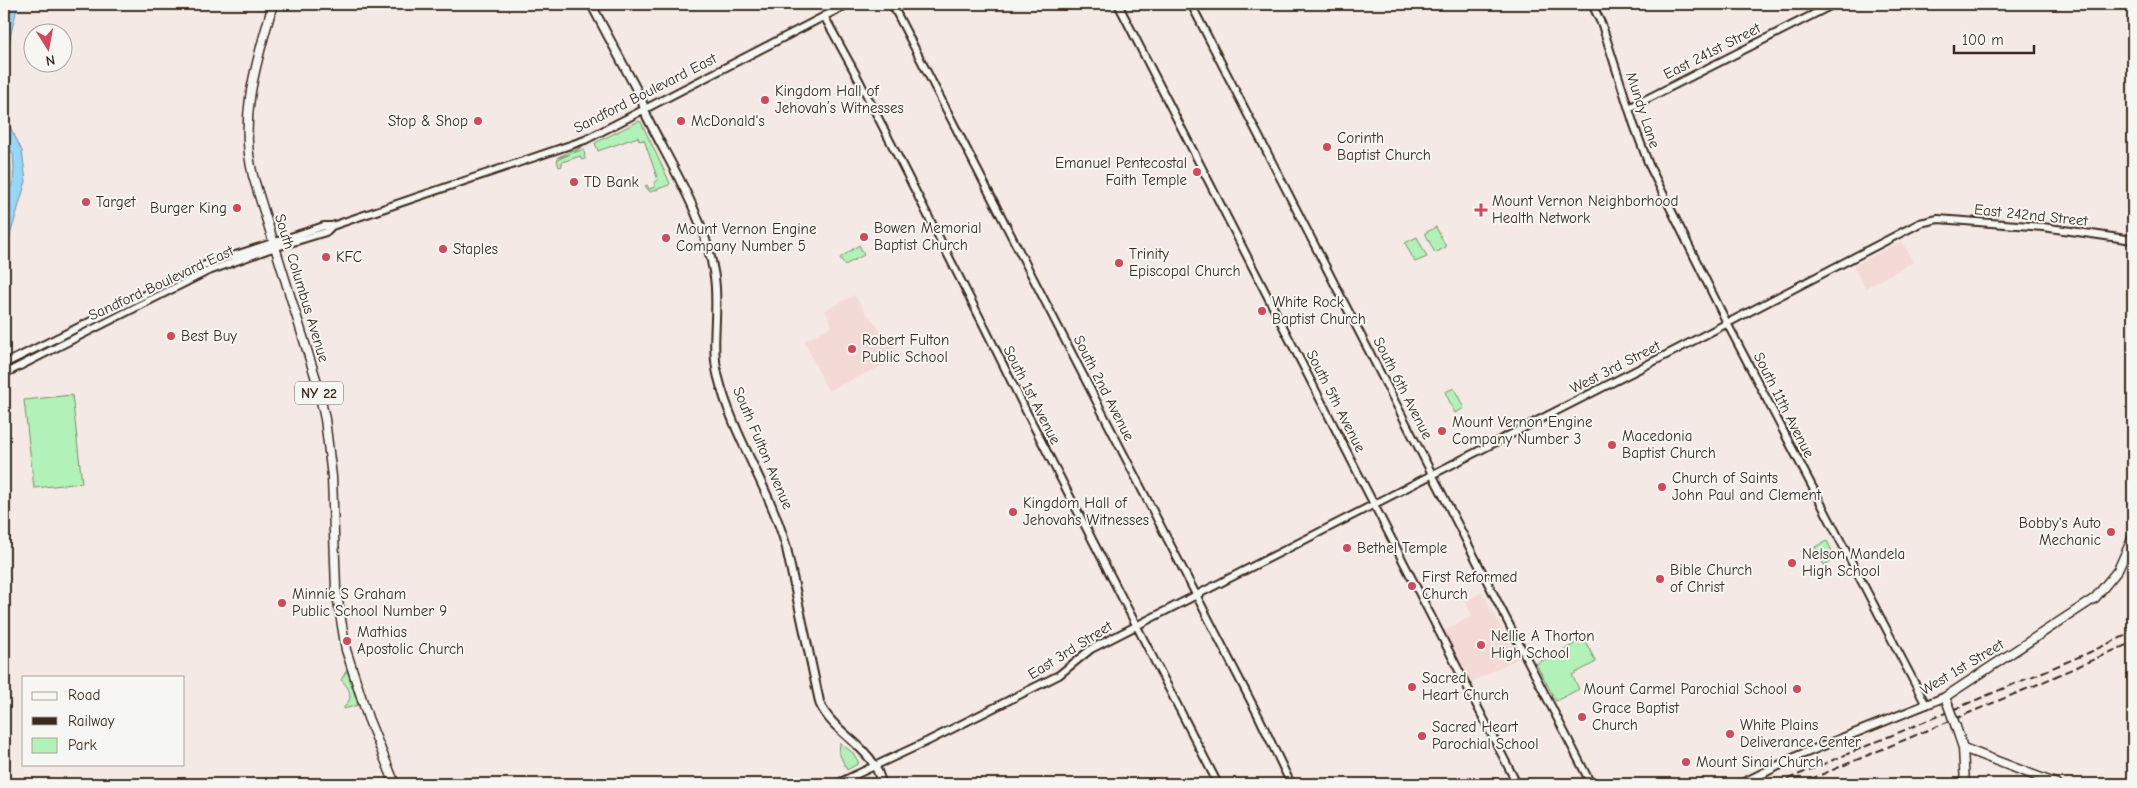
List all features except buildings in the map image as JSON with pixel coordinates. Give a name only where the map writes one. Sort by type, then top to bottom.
[{"type":"main road","name":"South Columbus Avenue","points":[[272,4],[251,84],[247,124],[251,170],[316,379],[325,419],[332,477],[336,596],[346,650],[368,718],[395,784]]},
{"type":"main road","name":"South Fulton Avenue","points":[[591,4],[641,98],[644,108],[695,214],[709,249],[716,294],[718,374],[731,416],[780,523],[820,704],[824,712],[838,728],[875,766],[882,784]]},
{"type":"main road","name":"West 1st Street","points":[[1740,784],[1800,755],[1944,697],[2095,598],[2118,570],[2133,537]]},
{"type":"main road","points":[[1944,697],[1963,748],[1965,784]]},
{"type":"main road","points":[[1963,748],[2057,784]]},
{"type":"street","name":"Sandford Boulevard East","points":[[4,364],[205,266],[274,245],[326,232],[332,226],[585,140],[848,4]]},
{"type":"street","name":"South 2nd Avenue","points":[[892,4],[1259,717],[1291,784]]},
{"type":"street","name":"South 5th Avenue","points":[[1118,4],[1516,784]]},
{"type":"street","name":"South 6th Avenue","points":[[1192,4],[1591,784]]},
{"type":"street","name":"Mundy Lane","points":[[1592,4],[1602,25],[1642,147],[1676,221]]},
{"type":"street","name":"East 241st Street","points":[[1629,108],[1834,4]]},
{"type":"street","name":"South 1st Avenue","points":[[824,16],[859,80],[982,320],[1028,415],[1218,784]]},
{"type":"street","name":"East 242nd Street","points":[[1926,220],[1938,219],[2043,227],[2133,240]]},
{"type":"street","name":"West 3rd Street","points":[[1315,534],[1926,220]]},
{"type":"street","name":"South 11th Avenue","points":[[1676,221],[1926,705]]},
{"type":"street","name":"Sandford Boulevard East","points":[[4,374],[200,275],[274,245]]},
{"type":"street","name":"East 3rd Street","points":[[836,784],[928,741],[1058,675],[1091,649],[1315,534]]},
{"type":"shaded area","points":[[1902,241],[1913,262],[1865,288],[1853,266]]},
{"type":"shaded area","name":"Robert Fulton Public School","points":[[855,295],[863,309],[902,357],[828,391],[804,341],[832,326],[825,310]]},
{"type":"shaded area","name":"Nellie A Thorton High School","points":[[1482,592],[1518,658],[1472,682],[1443,631],[1472,616],[1465,601]]},
{"type":"green space","points":[[639,121],[670,183],[650,192],[645,186],[647,185],[649,189],[655,187],[654,182],[658,180],[644,140],[639,141],[638,137],[598,151],[595,143]]},
{"type":"green space","points":[[4,146],[9,159],[11,173],[9,187],[4,199]]},
{"type":"green space","points":[[583,146],[573,153],[584,149],[585,159],[582,160],[580,156],[562,162],[562,166],[559,167],[557,160],[570,154],[558,157]]},
{"type":"green space","points":[[1436,227],[1446,247],[1435,253],[1425,233]]},
{"type":"green space","points":[[1417,237],[1427,257],[1415,262],[1405,243]]},
{"type":"green space","points":[[859,245],[864,255],[845,265],[840,258]]},
{"type":"green space","points":[[1454,388],[1464,408],[1455,413],[1445,392]]},
{"type":"green space","points":[[72,395],[82,483],[34,488],[24,400]]},
{"type":"green space","points":[[1827,541],[1836,559],[1824,565],[1815,547]]},
{"type":"green space","points":[[1584,639],[1596,662],[1572,675],[1579,689],[1556,701],[1536,664]]},
{"type":"green space","points":[[347,670],[358,705],[344,709],[349,700],[350,693],[347,686],[341,680]]},
{"type":"green space","points":[[840,743],[853,753],[859,763],[847,770],[839,753]]},
{"type":"water","points":[[8,4],[18,4],[4,63],[4,16]]},
{"type":"water","points":[[4,114],[22,151],[26,181],[4,256],[4,207],[13,181],[14,169],[13,154],[4,139]]},
{"type":"railway","points":[[1776,784],[2088,653],[2133,632]]},
{"type":"railway","points":[[1799,784],[2036,685],[2133,642]]},
{"type":"place","name":"Kingdom Hall of Jehovah’s Witnesses","points":[[765,100]]},
{"type":"place","name":"Stop & Shop","points":[[478,121]]},
{"type":"place","name":"McDonald's","points":[[681,121]]},
{"type":"place","name":"Corinth Baptist Church","points":[[1327,147]]},
{"type":"place","name":"Emanuel Pentecostal Faith Temple","points":[[1197,172]]},
{"type":"place","name":"TD Bank","points":[[574,182]]},
{"type":"place","name":"Target","points":[[86,202]]},
{"type":"place","name":"Burger King","points":[[237,208]]},
{"type":"place","name":"Mount Vernon Neighborhood Health Network","points":[[1481,210]]},
{"type":"place","name":"Bowen Memorial Baptist Church","points":[[864,237]]},
{"type":"place","name":"Mount Vernon Engine Company Number 5","points":[[666,238]]},
{"type":"place","name":"Staples","points":[[443,249]]},
{"type":"place","name":"KFC","points":[[326,257]]},
{"type":"place","name":"Trinity Episcopal Church","points":[[1119,263]]},
{"type":"place","name":"White Rock Baptist Church","points":[[1262,311]]},
{"type":"place","name":"Best Buy","points":[[171,336]]},
{"type":"place","name":"Robert Fulton Public School","points":[[852,349]]},
{"type":"place","name":"Mount Vernon Engine Company Number 3","points":[[1442,431]]},
{"type":"place","name":"Macedonia Baptist Church","points":[[1612,445]]},
{"type":"place","name":"Church of Saints John Paul and Clement","points":[[1662,487]]},
{"type":"place","name":"Kingdom Hall of Jehovahs Witnesses","points":[[1013,512]]},
{"type":"place","name":"Bobby's Auto Mechanic","points":[[2111,532]]},
{"type":"place","name":"Bethel Temple","points":[[1347,548]]},
{"type":"place","name":"Nelson Mandela High School","points":[[1792,563]]},
{"type":"place","name":"Bible Church of Christ","points":[[1660,579]]},
{"type":"place","name":"First Reformed Church","points":[[1412,586]]},
{"type":"place","name":"Minnie S Graham Public School Number 9","points":[[282,603]]},
{"type":"place","name":"Mathias Apostolic Church","points":[[347,641]]},
{"type":"place","name":"Nellie A Thorton High School","points":[[1481,645]]},
{"type":"place","name":"Sacred Heart Church","points":[[1412,687]]},
{"type":"place","name":"Mount Carmel Parochial School","points":[[1797,689]]},
{"type":"place","name":"Grace Baptist Church","points":[[1582,717]]},
{"type":"place","name":"White Plains Deliverance Center","points":[[1730,734]]},
{"type":"place","name":"Sacred Heart Parochial School","points":[[1422,736]]},
{"type":"place","name":"Mount Sinai Church","points":[[1686,762]]}]
